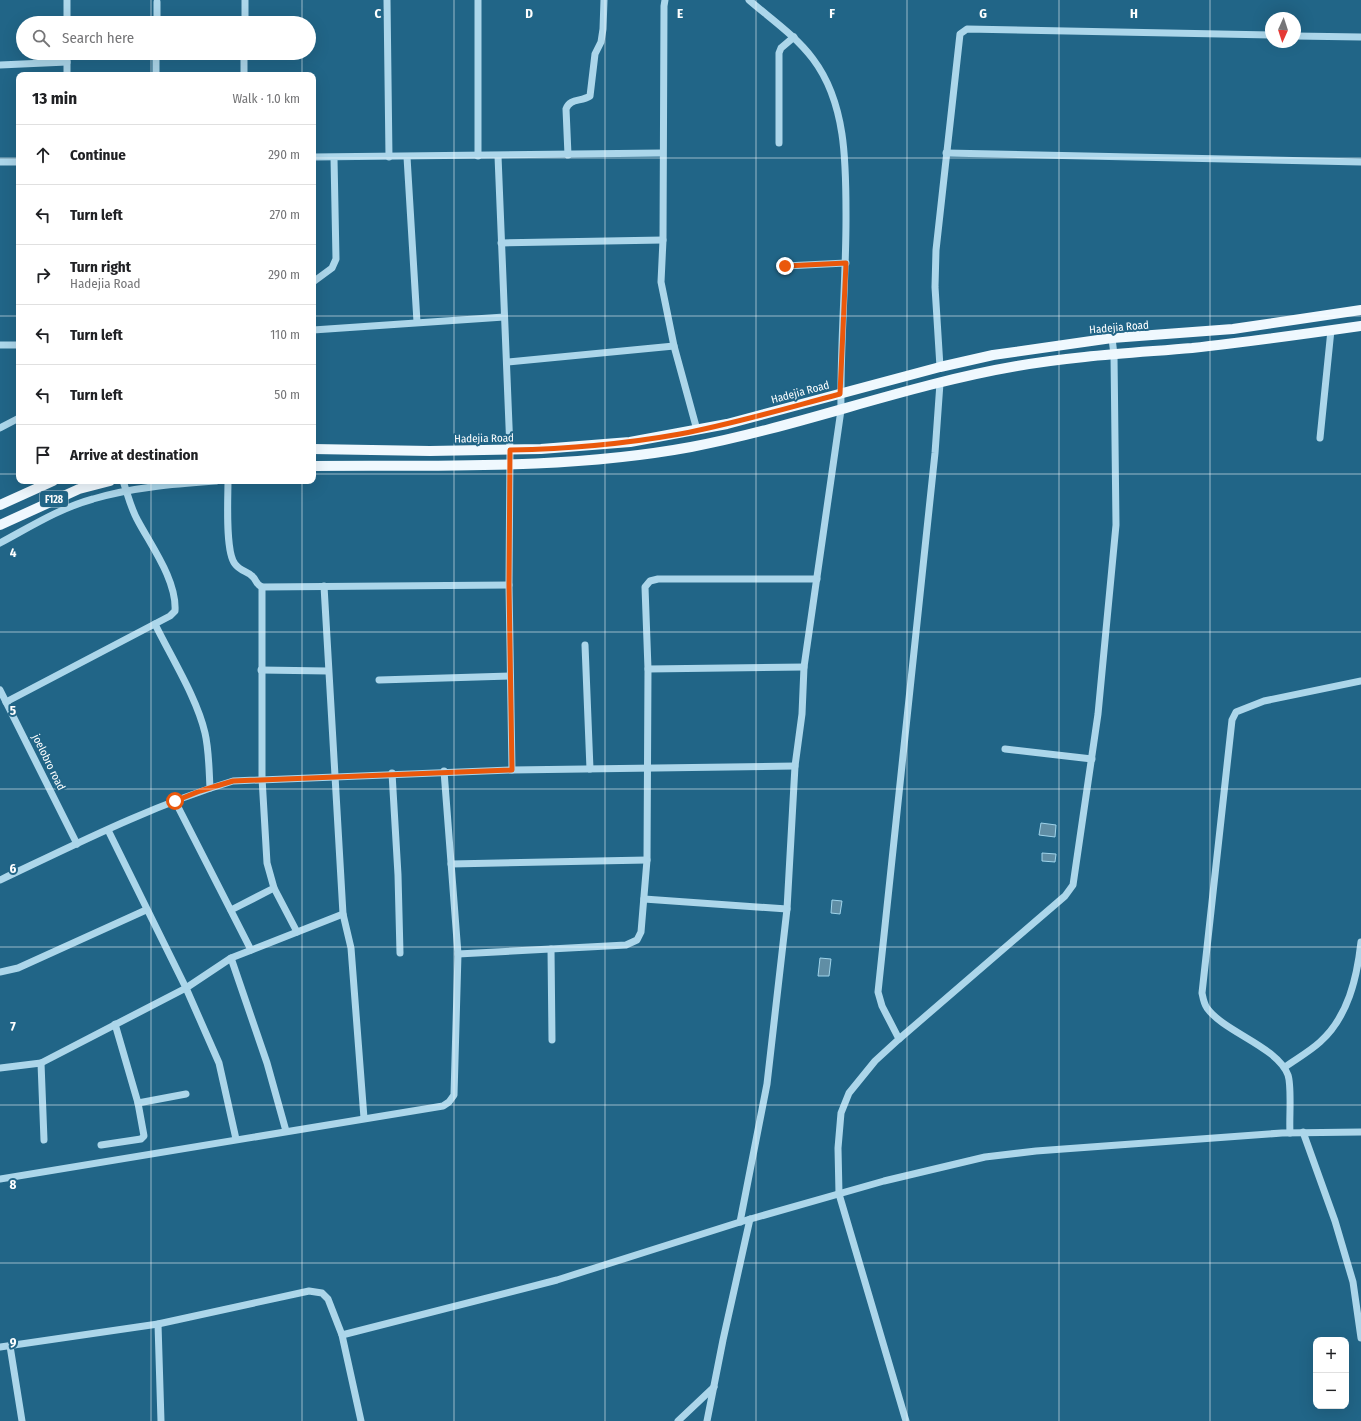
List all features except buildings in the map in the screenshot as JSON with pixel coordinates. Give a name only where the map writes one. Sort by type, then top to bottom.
[{"type":"main road","name":"Hadejia Road","points":[[316,449],[430,451],[510,450],[586,447],[630,442],[697,430],[940,367],[1025,350],[1112,338],[1233,329],[1361,310]]},
{"type":"main road","points":[[316,466],[510,464],[621,458],[692,446],[805,420],[940,383],[1018,366],[1271,339],[1361,326]]},
{"type":"main road","name":"F128","points":[[0,505],[46,484]]},
{"type":"main road","name":"F128","points":[[0,525],[79,489],[98,484]]},
{"type":"street","points":[[67,0],[67,16]]},
{"type":"street","points":[[245,0],[245,16]]},
{"type":"street","points":[[387,0],[389,157]]},
{"type":"street","points":[[478,0],[478,156]]},
{"type":"street","points":[[568,155],[566,109],[568,104],[573,101],[590,96],[595,54],[601,42],[603,29],[604,0]]},
{"type":"street","points":[[665,0],[662,153],[662,289],[674,346],[697,430]]},
{"type":"street","points":[[740,1222],[767,1084],[787,909],[795,766],[802,714],[804,667],[818,579],[832,461],[840,410],[846,263],[844,144],[837,109],[826,81],[817,65],[794,37],[749,0]]},
{"type":"street","points":[[157,2],[157,16]]},
{"type":"street","points":[[940,367],[935,287],[936,250],[960,34],[967,29],[1265,35]]},
{"type":"street","points":[[1301,36],[1361,37]]},
{"type":"street","points":[[779,143],[778,53],[781,48],[794,37]]},
{"type":"street","points":[[156,60],[156,72]]},
{"type":"street","points":[[244,60],[244,72]]},
{"type":"street","points":[[0,65],[67,62],[67,72]]},
{"type":"street","points":[[316,158],[407,158],[662,153]]},
{"type":"street","points":[[946,153],[1361,162]]},
{"type":"street","points":[[498,156],[510,450],[509,585],[512,770]]},
{"type":"street","points":[[316,280],[332,268],[336,259],[334,158]]},
{"type":"street","points":[[407,158],[417,322]]},
{"type":"street","points":[[0,162],[16,162]]},
{"type":"street","points":[[501,243],[663,240]]},
{"type":"street","points":[[785,266],[846,263]]},
{"type":"street","points":[[316,330],[504,317]]},
{"type":"street","points":[[1320,438],[1331,330]]},
{"type":"street","points":[[906,1421],[839,1194],[838,1148],[841,1113],[849,1093],[875,1060],[1065,896],[1073,885],[1098,714],[1116,524],[1114,355],[1112,338]]},
{"type":"street","points":[[0,345],[16,345]]},
{"type":"street","points":[[507,362],[674,346]]},
{"type":"street","points":[[899,1039],[882,1006],[878,992],[935,453],[940,383]]},
{"type":"street","points":[[0,428],[16,420]]},
{"type":"street","points":[[6,702],[170,616],[175,611],[176,601],[172,589],[152,545],[138,521],[124,484]]},
{"type":"street","points":[[0,543],[60,511],[92,499],[127,491],[189,484]]},
{"type":"street","points":[[228,484],[229,533],[233,562],[241,571],[252,576],[256,584],[262,587],[509,585]]},
{"type":"street","points":[[458,954],[626,945],[637,940],[641,932],[647,860],[646,768],[648,669],[645,587],[650,581],[658,579],[818,579]]},
{"type":"street","points":[[324,586],[343,914],[351,948],[364,1118]]},
{"type":"street","points":[[262,587],[262,778],[267,863],[274,888],[297,932]]},
{"type":"street","points":[[155,624],[193,701],[203,725],[210,788]]},
{"type":"street","points":[[585,645],[590,769]]},
{"type":"street","points":[[648,669],[804,667]]},
{"type":"street","points":[[261,670],[328,671]]},
{"type":"street","points":[[379,680],[510,676]]},
{"type":"street","points":[[1290,1133],[1288,1077],[1284,1067],[1252,1041],[1214,1016],[1206,1006],[1202,993],[1232,720],[1236,712],[1264,701],[1361,681]]},
{"type":"street","name":"joelobro road","points":[[0,690],[77,844]]},
{"type":"street","points":[[1005,749],[1092,759]]},
{"type":"street","points":[[0,880],[175,801],[233,781],[262,778],[392,773],[795,766]]},
{"type":"street","points":[[0,1179],[443,1106],[449,1102],[454,1095],[458,954],[444,772]]},
{"type":"street","points":[[392,773],[398,875],[400,954]]},
{"type":"street","points":[[175,801],[251,950]]},
{"type":"street","points":[[108,830],[146,910],[186,988],[219,1063],[236,1139]]},
{"type":"street","points":[[451,864],[647,860]]},
{"type":"street","points":[[231,910],[274,888]]},
{"type":"street","points":[[644,899],[787,909]]},
{"type":"street","points":[[0,972],[18,968],[146,910]]},
{"type":"street","points":[[0,1068],[41,1063],[186,988],[230,958],[343,914]]},
{"type":"street","points":[[1284,1067],[1320,1042],[1336,1024],[1346,1006],[1353,983],[1361,942]]},
{"type":"street","points":[[551,949],[552,1040]]},
{"type":"street","points":[[230,958],[267,1064],[286,1131]]},
{"type":"street","points":[[101,1145],[141,1139],[144,1136],[138,1103],[116,1024]]},
{"type":"street","points":[[41,1063],[44,1140]]},
{"type":"street","points":[[138,1103],[186,1094]]},
{"type":"street","points":[[342,1335],[557,1280],[750,1219],[884,1181],[985,1157],[1036,1151],[1303,1132],[1361,1132]]},
{"type":"street","points":[[1303,1132],[1335,1221],[1353,1282],[1361,1338]]},
{"type":"street","points":[[707,1421],[750,1219]]},
{"type":"street","points":[[0,1347],[158,1324],[308,1291],[322,1293],[328,1299],[342,1335],[361,1421]]},
{"type":"street","points":[[158,1324],[161,1421]]},
{"type":"street","points":[[10,1346],[22,1421]]},
{"type":"street","points":[[678,1421],[714,1387]]},
{"type":"water","points":[[1041,823],[1056,825],[1055,837],[1039,835]]},
{"type":"water","points":[[1042,853],[1056,854],[1055,862],[1042,861]]},
{"type":"water","points":[[832,900],[842,901],[840,914],[831,913]]},
{"type":"water","points":[[820,958],[831,959],[829,976],[818,976]]},
{"type":"route","points":[[175,801],[200,791],[233,781],[262,778],[512,770],[509,585],[510,450],[586,447],[680,434],[727,424],[840,394],[846,263],[785,266]]}]
